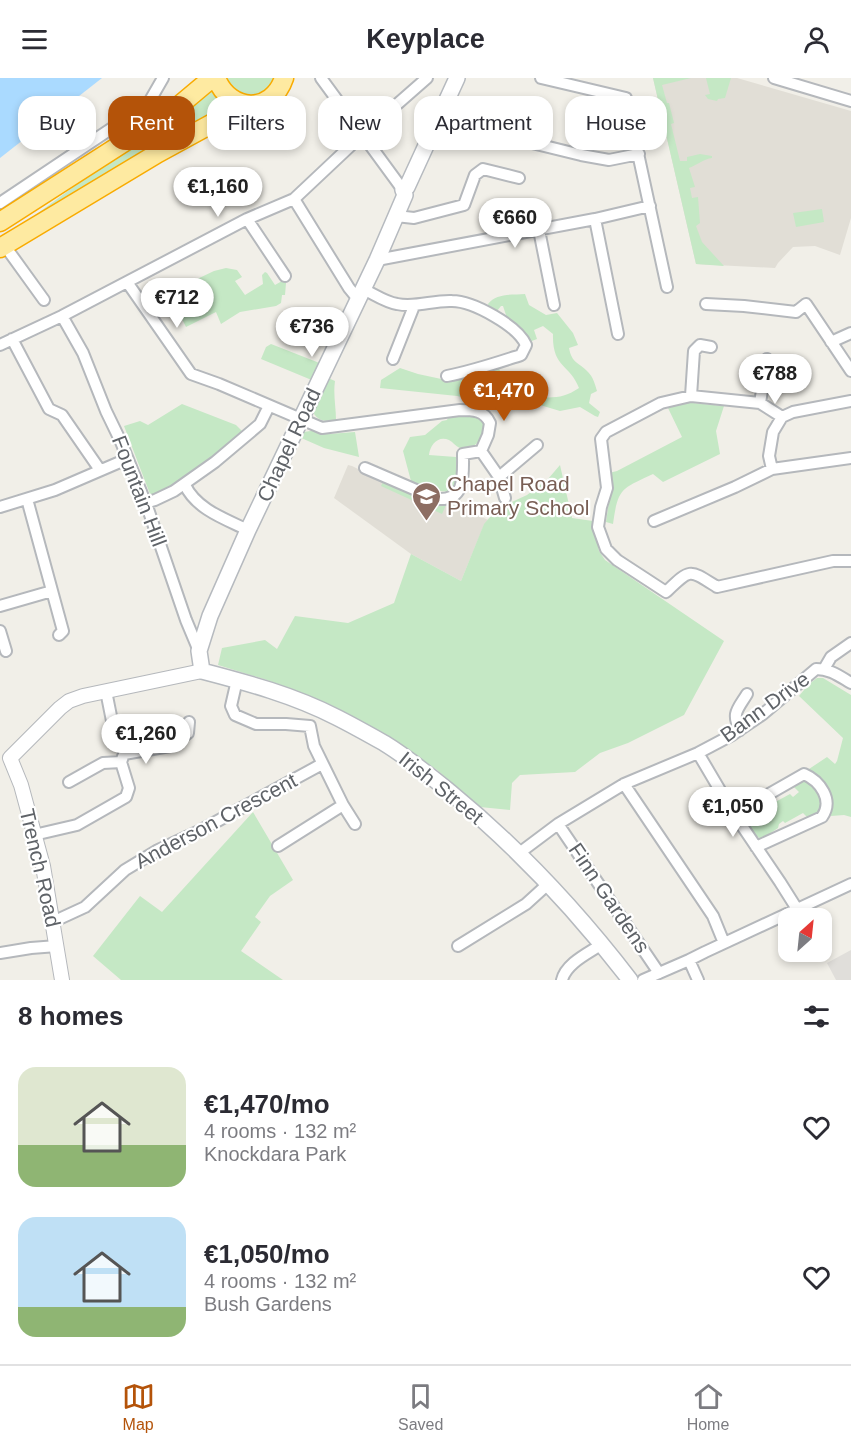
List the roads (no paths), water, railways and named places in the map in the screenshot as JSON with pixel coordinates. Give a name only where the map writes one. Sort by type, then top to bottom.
[{"type":"highway","points":[[2,236],[36,209],[68,178],[148,127],[212,78]]},
{"type":"highway","points":[[216,78],[220,89],[227,96]]},
{"type":"highway","points":[[273,96],[279,90],[284,78]]},
{"type":"highway","points":[[2,236],[73,203],[207,126]]},
{"type":"main road","name":"Chapel Road","points":[[449,96],[457,78]]},
{"type":"main road","name":"Chapel Road","points":[[199,651],[208,622],[248,530],[377,260],[405,195],[403,190],[407,187],[424,150]]},
{"type":"main road","name":"Fountain Hill","points":[[199,651],[202,671]]},
{"type":"main road","name":"Irish Street","points":[[202,671],[286,695],[334,716],[385,743],[428,774],[470,808],[548,884],[602,944],[630,980]]},
{"type":"street","points":[[0,203],[148,104],[163,78]]},
{"type":"street","points":[[321,78],[334,96]]},
{"type":"street","points":[[402,100],[427,78]]},
{"type":"street","points":[[541,78],[626,98],[667,287]]},
{"type":"street","points":[[777,78],[851,101]]},
{"type":"street","points":[[553,148],[609,160],[639,154]]},
{"type":"street","points":[[0,345],[62,316],[247,219],[294,199],[346,150]]},
{"type":"street","points":[[373,150],[403,190]]},
{"type":"street","points":[[396,216],[414,218],[464,205],[476,175],[483,169],[519,178]]},
{"type":"street","points":[[294,199],[349,288],[361,294],[397,304],[414,306],[454,301],[465,303],[499,319],[523,338],[526,345],[520,355],[493,365],[447,376]]},
{"type":"street","points":[[377,260],[595,219],[650,206]]},
{"type":"street","points":[[247,219],[285,276]]},
{"type":"street","points":[[595,219],[618,334]]},
{"type":"street","points":[[539,230],[554,305]]},
{"type":"street","points":[[2,236],[44,300]]},
{"type":"street","points":[[127,282],[191,374],[322,429],[473,410],[484,414],[490,423],[481,451]]},
{"type":"street","points":[[706,304],[796,312],[806,304],[851,371]]},
{"type":"street","points":[[393,358],[414,306]]},
{"type":"street","name":"Fountain Hill","points":[[62,316],[83,353],[128,459],[199,651]]},
{"type":"street","points":[[831,342],[851,333]]},
{"type":"street","points":[[12,339],[49,409],[62,414],[100,471]]},
{"type":"street","points":[[691,396],[694,351],[699,345],[711,347]]},
{"type":"street","points":[[760,403],[766,359]]},
{"type":"street","points":[[782,417],[760,403],[691,396],[661,404],[606,432],[601,439],[607,488],[598,527],[606,549],[617,560],[666,592],[684,574],[696,573],[717,587],[833,561],[851,561]]},
{"type":"street","points":[[771,469],[769,456],[773,432],[782,417],[793,412],[851,401]]},
{"type":"street","points":[[145,503],[185,485],[215,462],[260,424],[268,406]]},
{"type":"street","points":[[500,477],[537,445]]},
{"type":"street","points":[[364,468],[437,499],[447,500],[454,496],[461,485],[463,454],[481,451]]},
{"type":"street","points":[[481,451],[500,477],[505,498]]},
{"type":"street","points":[[654,521],[735,487],[771,469],[851,458]]},
{"type":"street","points":[[0,507],[55,490],[128,459]]},
{"type":"street","points":[[185,485],[195,500],[215,514],[248,530]]},
{"type":"street","points":[[27,499],[63,631],[59,635]]},
{"type":"street","points":[[0,606],[52,591]]},
{"type":"street","points":[[186,620],[208,622]]},
{"type":"street","points":[[0,631],[6,651]]},
{"type":"street","name":"Bann Drive","points":[[518,854],[558,824],[624,784],[698,753],[740,730],[770,708],[810,673],[816,669],[824,669],[831,657],[851,644]]},
{"type":"street","points":[[824,669],[832,671],[851,683]]},
{"type":"street","points":[[5,761],[69,701],[202,671]]},
{"type":"street","points":[[237,680],[231,706],[235,715],[256,724],[310,726],[314,746],[322,764],[343,806],[355,824]]},
{"type":"street","points":[[106,691],[112,721]]},
{"type":"street","points":[[740,730],[735,716],[747,694]]},
{"type":"street","points":[[69,782],[103,763],[170,746],[188,733],[189,722]]},
{"type":"street","points":[[34,835],[77,825],[126,797],[129,788],[122,758],[124,731]]},
{"type":"street","points":[[698,753],[734,814],[796,908]]},
{"type":"street","name":"Trench Road","points":[[5,761],[21,785],[43,866],[62,980]]},
{"type":"street","name":"Anderson Crescent","points":[[53,921],[85,908],[125,870],[158,850],[201,830],[322,764]]},
{"type":"street","points":[[734,814],[804,774],[819,786],[828,802],[826,812],[822,816],[756,847]]},
{"type":"street","points":[[624,784],[712,916],[724,943]]},
{"type":"street","points":[[278,846],[343,806]]},
{"type":"street","name":"Finn Gardens","points":[[558,824],[659,973]]},
{"type":"street","points":[[458,946],[526,904],[548,884]]},
{"type":"street","points":[[799,908],[851,884]]},
{"type":"street","points":[[643,980],[778,918]]},
{"type":"street","points":[[562,980],[568,968],[602,944]]},
{"type":"street","points":[[0,953],[57,946]]},
{"type":"street","points":[[689,960],[698,980]]},
{"type":"water","points":[[0,78],[102,78],[79,96],[18,96],[18,144],[0,158]]},
{"type":"place","name":"Chapel Road Primary School","points":[[426,522]]}]
